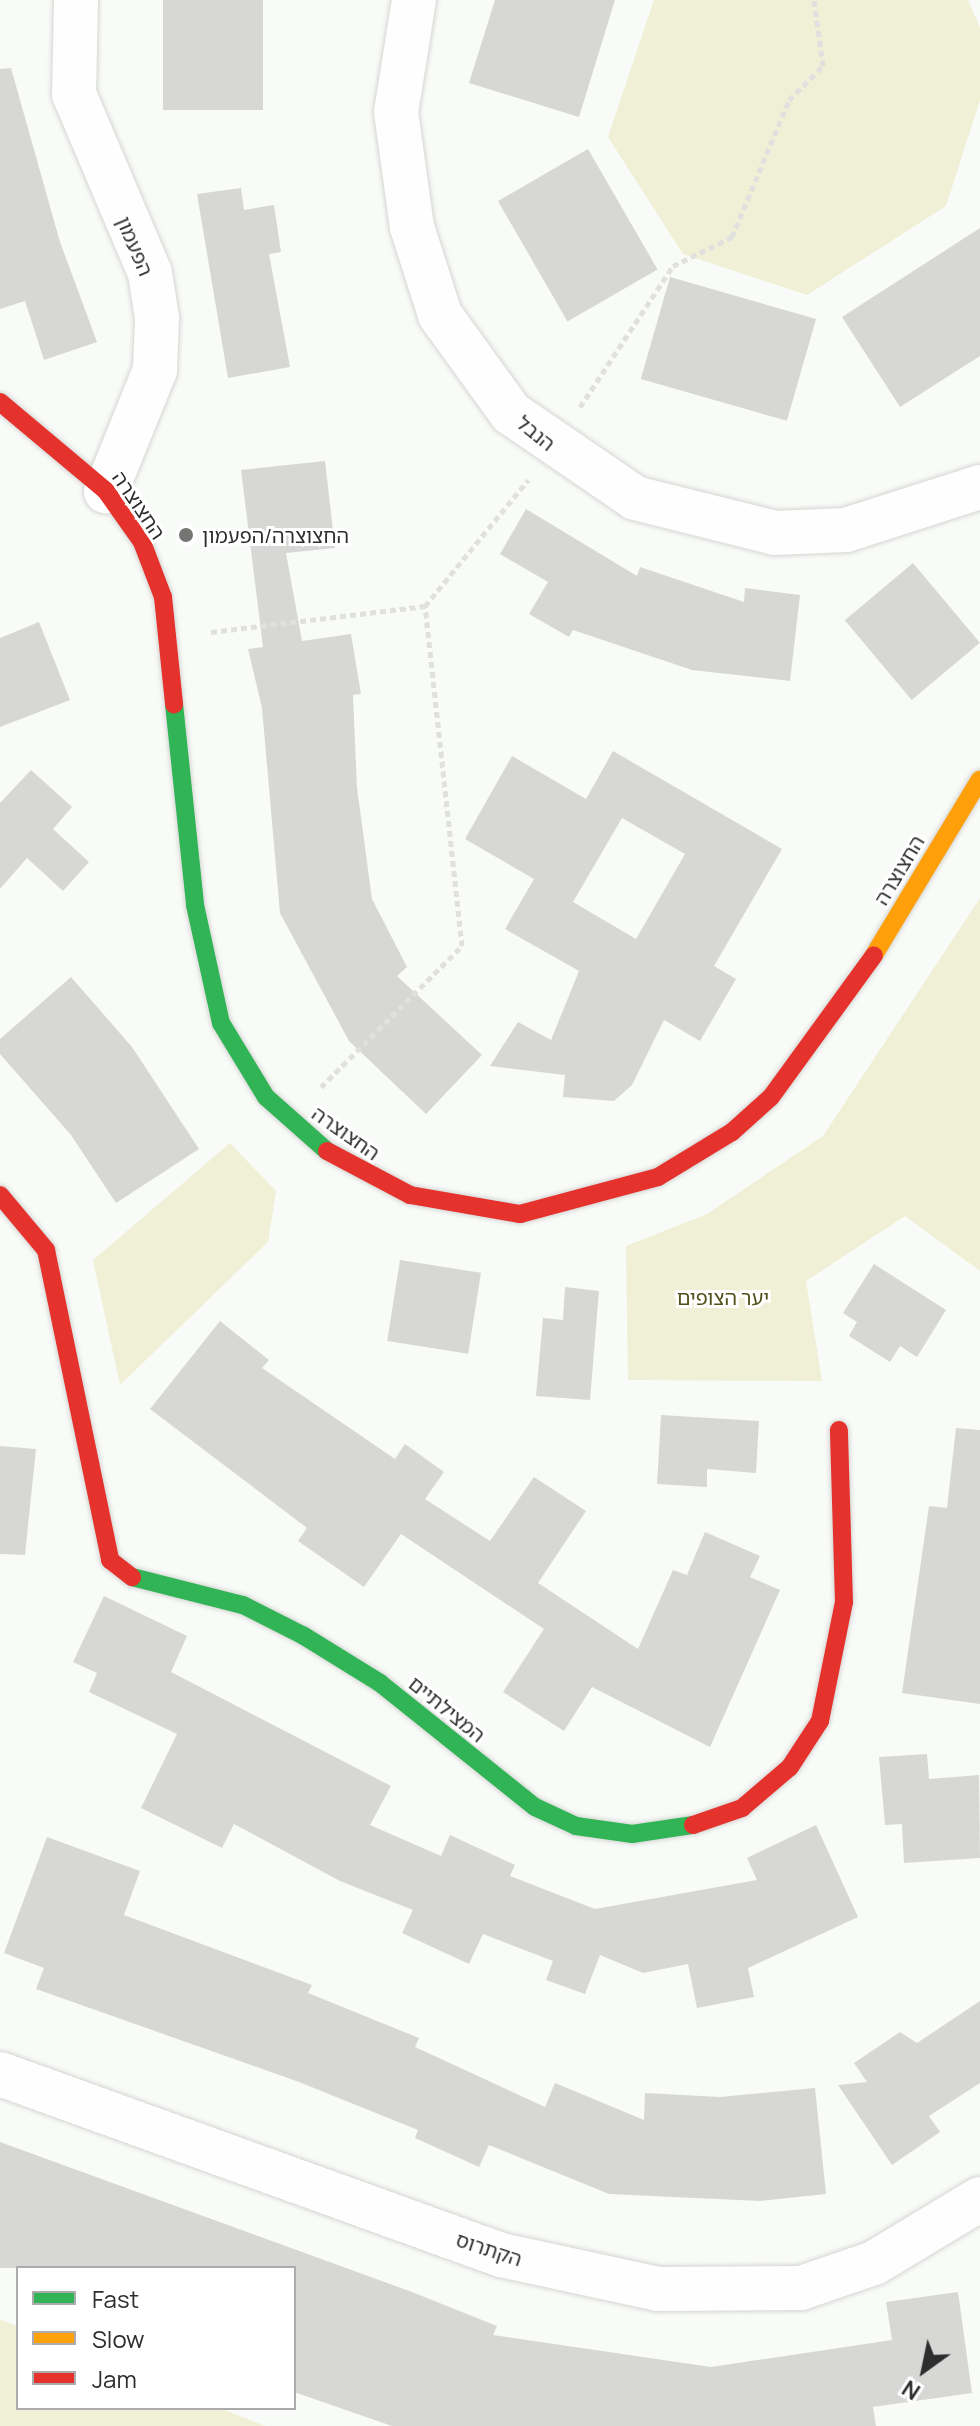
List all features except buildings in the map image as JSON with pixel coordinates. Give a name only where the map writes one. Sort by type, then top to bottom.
[{"type":"street","name":"הפעמון","points":[[76,0],[74,94],[150,273],[157,318],[155,370],[106,491]]},
{"type":"street","name":"הנבל","points":[[414,0],[396,112],[412,227],[440,315],[511,413],[553,449],[635,498],[775,533],[846,530],[980,487]]},
{"type":"street","name":"החצוצרה","points":[[0,402],[106,491],[142,542],[171,638],[204,960],[221,1023],[266,1097],[356,1172],[463,1208],[520,1214],[658,1177],[732,1132],[780,1086],[850,994],[980,779]]},
{"type":"street","name":"המצילתיים","points":[[0,1195],[46,1250],[110,1560],[134,1579],[243,1605],[304,1636],[380,1683],[535,1807],[576,1826],[632,1834],[685,1828],[742,1808],[790,1767],[820,1721],[835,1666],[844,1602],[839,1430]]},
{"type":"street","name":"הקתרוס","points":[[0,2074],[501,2255],[658,2289],[801,2288],[874,2263],[980,2199]]},
{"type":"path","points":[[171,638],[425,606],[553,449],[673,266],[732,237],[789,100],[823,66],[814,0]]},
{"type":"path","points":[[289,1118],[462,946],[425,606]]},
{"type":"green space","points":[[654,0],[968,0],[980,28],[980,100],[946,206],[807,295],[683,254],[608,137]]},
{"type":"green space","name":"יער הצופים","points":[[980,898],[980,1271],[905,1216],[806,1281],[822,1381],[628,1380],[626,1246],[707,1214],[823,1136]]},
{"type":"green space","points":[[230,1143],[276,1191],[268,1242],[120,1385],[93,1260]]},
{"type":"green space","points":[[0,2319],[16,2326],[16,2410],[225,2410],[265,2426],[0,2426]]},
{"type":"traffic: fast","points":[[174,704],[195,905],[221,1023],[266,1097],[327,1151]]},
{"type":"traffic: fast","points":[[132,1577],[243,1605],[304,1636],[380,1683],[535,1807],[576,1826],[632,1834],[693,1825]]},
{"type":"traffic: slow","points":[[874,955],[980,779]]},
{"type":"traffic: jam","points":[[0,402],[106,491],[142,542],[163,597],[174,704]]},
{"type":"traffic: jam","points":[[327,1151],[410,1195],[520,1214],[658,1177],[732,1132],[771,1097],[874,955]]},
{"type":"traffic: jam","points":[[0,1195],[46,1250],[110,1560],[132,1577]]},
{"type":"traffic: jam","points":[[693,1825],[742,1808],[790,1767],[820,1721],[844,1602],[839,1430]]},
{"type":"place","name":"החצוצרה/הפעמון","points":[[186,535]]}]
